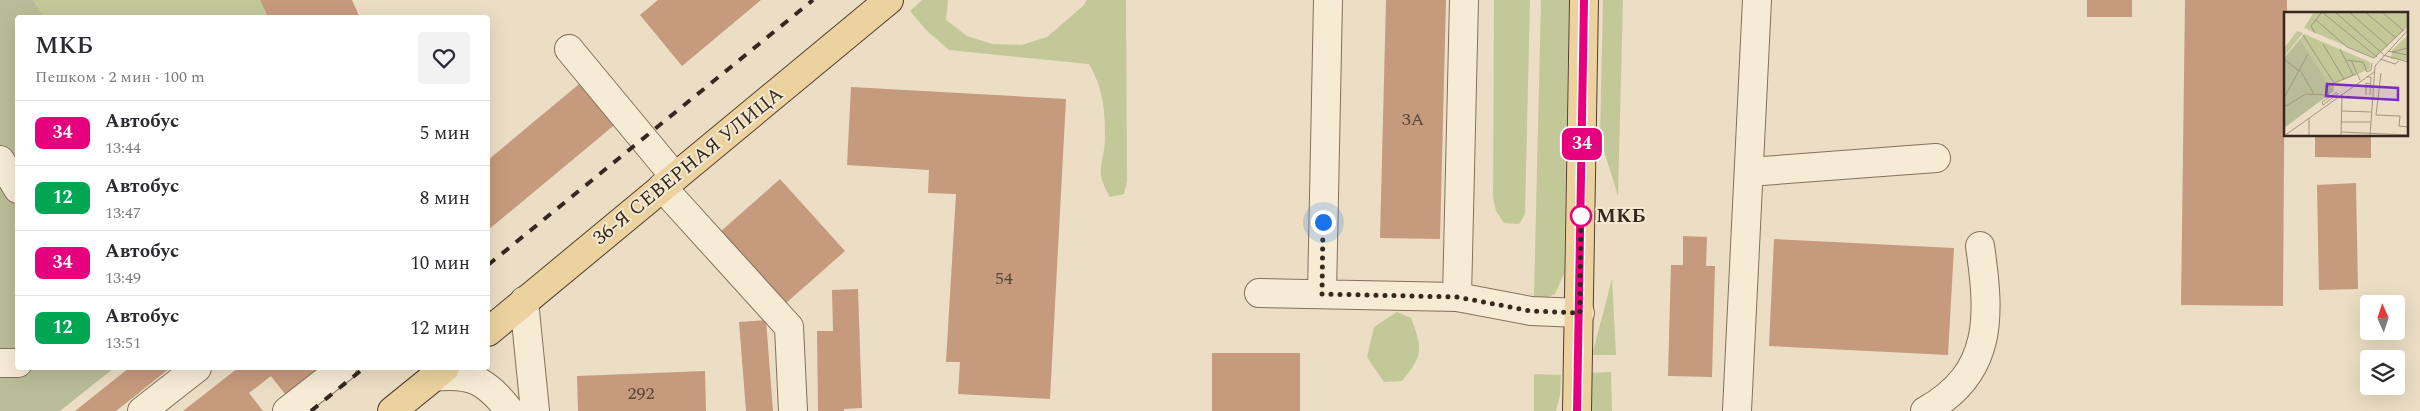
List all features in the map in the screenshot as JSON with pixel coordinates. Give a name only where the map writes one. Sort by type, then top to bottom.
[{"type":"main road","name":"36-Я СЕВЕРНАЯ УЛИЦА","points":[[490,330],[889,0]]},
{"type":"main road","points":[[1577,411],[1584,0]]},
{"type":"main road","points":[[392,411],[439,372]]},
{"type":"street","points":[[1322,294],[1328,0]]},
{"type":"street","points":[[1457,297],[1464,0]]},
{"type":"street","points":[[1737,411],[1757,0]]},
{"type":"street","points":[[569,49],[669,182],[789,328],[793,411]]},
{"type":"street","points":[[1749,172],[1936,158]]},
{"type":"street","points":[[0,160],[15,184]]},
{"type":"street","points":[[1925,411],[1943,401],[1965,380],[1978,355],[1984,326],[1986,292],[1980,246]]},
{"type":"street","points":[[1259,293],[1457,297],[1531,311],[1580,313]]},
{"type":"street","points":[[524,301],[535,411]]},
{"type":"street","points":[[0,363],[15,364]]},
{"type":"street","points":[[142,411],[194,370]]},
{"type":"street","points":[[286,411],[339,370]]},
{"type":"street","points":[[439,372],[459,374],[487,386],[510,411]]},
{"type":"green space","points":[[0,0],[33,0],[44,15],[15,15],[15,370],[111,370],[60,411],[0,411]]},
{"type":"green space","points":[[33,0],[260,0],[266,15],[44,15]]},
{"type":"green space","points":[[922,0],[948,0],[946,20],[967,36],[992,44],[1022,45],[1047,37],[1083,6],[1087,0],[1126,0],[1127,181],[1124,194],[1110,197],[1102,180],[1101,166],[1105,146],[1104,108],[1100,90],[1089,64],[949,50],[926,30],[910,11]]},
{"type":"green space","points":[[1494,0],[1530,0],[1525,214],[1519,224],[1504,223],[1496,211],[1493,197]]},
{"type":"green space","points":[[1541,0],[1569,0],[1564,274],[1555,294],[1541,300],[1534,296]]},
{"type":"green space","points":[[1603,0],[1623,0],[1618,196],[1600,138]]},
{"type":"green space","points":[[1612,279],[1616,355],[1592,355]]},
{"type":"green space","points":[[1397,312],[1411,318],[1418,338],[1419,352],[1414,365],[1402,381],[1384,382],[1367,357],[1374,327]]},
{"type":"green space","points":[[1611,372],[1612,411],[1590,411],[1590,373]]},
{"type":"green space","points":[[1534,374],[1561,375],[1560,395],[1556,411],[1534,411]]},
{"type":"building","points":[[260,0],[352,0],[359,15],[267,15]]},
{"type":"building","points":[[658,0],[761,0],[682,66],[640,15]]},
{"type":"building","points":[[1386,0],[1446,0],[1440,239],[1380,238]]},
{"type":"building","points":[[2087,0],[2132,0],[2132,17],[2087,17]]},
{"type":"building","points":[[2185,0],[2287,0],[2287,12],[2284,12],[2283,306],[2181,305]]},
{"type":"building","points":[[584,80],[618,122],[490,228],[490,158]]},
{"type":"building","points":[[851,87],[1066,99],[1050,399],[958,394],[960,362],[946,362],[956,194],[928,193],[929,170],[847,165]]},
{"type":"building","points":[[2315,136],[2371,136],[2371,158],[2315,157]]},
{"type":"building","points":[[780,179],[845,251],[785,304],[720,232]]},
{"type":"building","points":[[2356,183],[2358,289],[2319,290],[2317,185]]},
{"type":"building","points":[[1683,236],[1707,237],[1706,266],[1715,266],[1712,377],[1668,376],[1671,265],[1683,265]]},
{"type":"building","points":[[1774,239],[1954,248],[1948,355],[1769,346]]},
{"type":"building","points":[[858,289],[862,408],[844,409],[844,411],[818,411],[817,331],[833,331],[832,290]]},
{"type":"building","points":[[766,320],[773,411],[746,411],[739,322]]},
{"type":"building","points":[[1212,353],[1300,353],[1300,411],[1212,411]]},
{"type":"building","points":[[126,370],[167,370],[116,411],[75,411]]},
{"type":"building","points":[[235,370],[324,370],[288,398],[271,376],[249,393],[263,411],[183,411]]},
{"type":"building","points":[[705,371],[706,411],[578,411],[577,376]]},
{"type":"railway","points":[[490,263],[813,0]]},
{"type":"railway","points":[[311,411],[362,370]]},
{"type":"bus line","name":"34","points":[[1577,411],[1584,0]]},
{"type":"place","name":"МКБ","points":[[1581,216]]},
{"type":"route","points":[[1323,222],[1322,294],[1457,297],[1531,311],[1580,313],[1581,216]]}]
